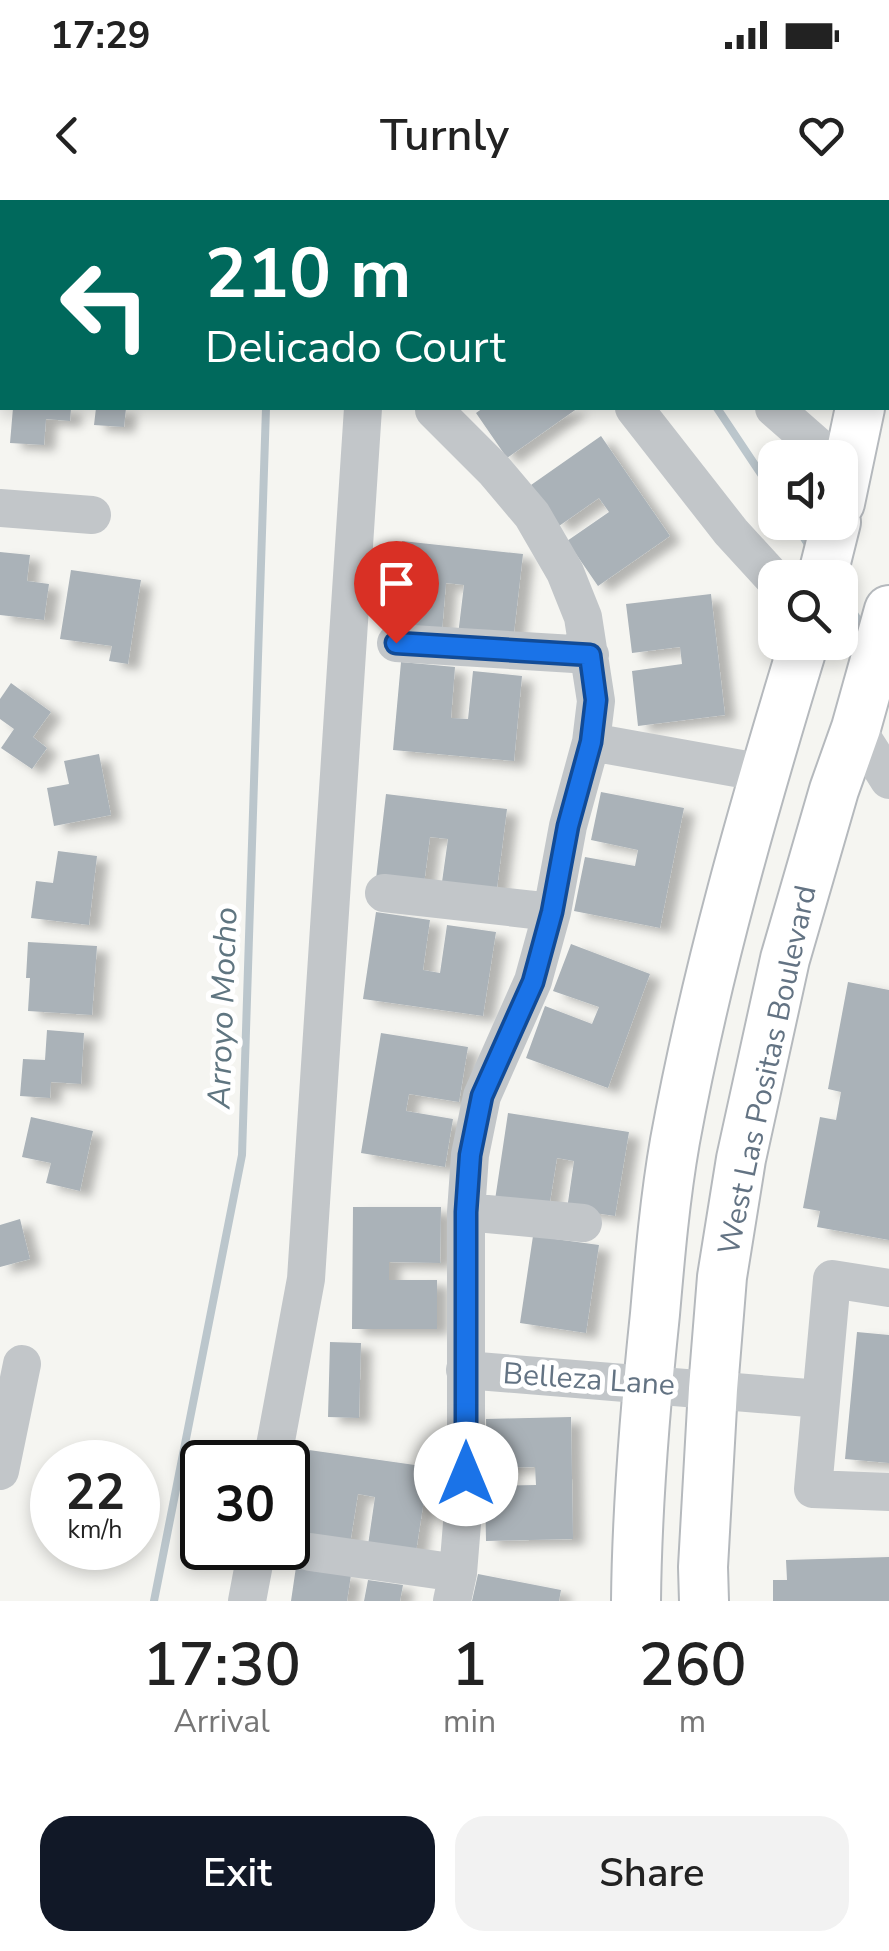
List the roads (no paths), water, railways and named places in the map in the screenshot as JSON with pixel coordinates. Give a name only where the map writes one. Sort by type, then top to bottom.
[{"type":"main road","points":[[852,440],[860,410]]},
{"type":"main road","name":"West Las Positas Boulevard","points":[[704,1601],[712,1389],[722,1277],[741,1159],[785,959],[887,620]]},
{"type":"main road","points":[[636,1601],[648,1383],[675,1143],[720,939],[799,660]]},
{"type":"street","points":[[276,1440],[306,1279],[363,410]]},
{"type":"street","points":[[310,1552],[455,1587],[466,1474],[466,1212],[470,1155],[482,1096],[533,982],[591,742],[596,700],[583,617],[566,572],[532,514],[434,410]]},
{"type":"street","points":[[636,410],[758,561]]},
{"type":"street","points":[[775,410],[795,440]]},
{"type":"street","points":[[0,508],[92,516]]},
{"type":"street","points":[[396,643],[590,655]]},
{"type":"street","points":[[856,728],[889,780]]},
{"type":"street","points":[[591,742],[764,773]]},
{"type":"street","points":[[384,893],[552,912]]},
{"type":"street","points":[[466,1212],[583,1223]]},
{"type":"street","points":[[889,1288],[832,1280],[812,1488],[889,1492]]},
{"type":"street","points":[[0,1470],[22,1364]]},
{"type":"street","name":"Belleza Lane","points":[[465,1370],[821,1399]]},
{"type":"street","points":[[247,1601],[253,1570]]},
{"type":"waterway","name":"Arroyo Mocho","points":[[154,1601],[242,1155],[266,410]]},
{"type":"waterway","points":[[718,410],[758,470]]},
{"type":"waterway","points":[[805,540],[811,549]]},
{"type":"waterway","points":[[858,620],[864,629]]}]
